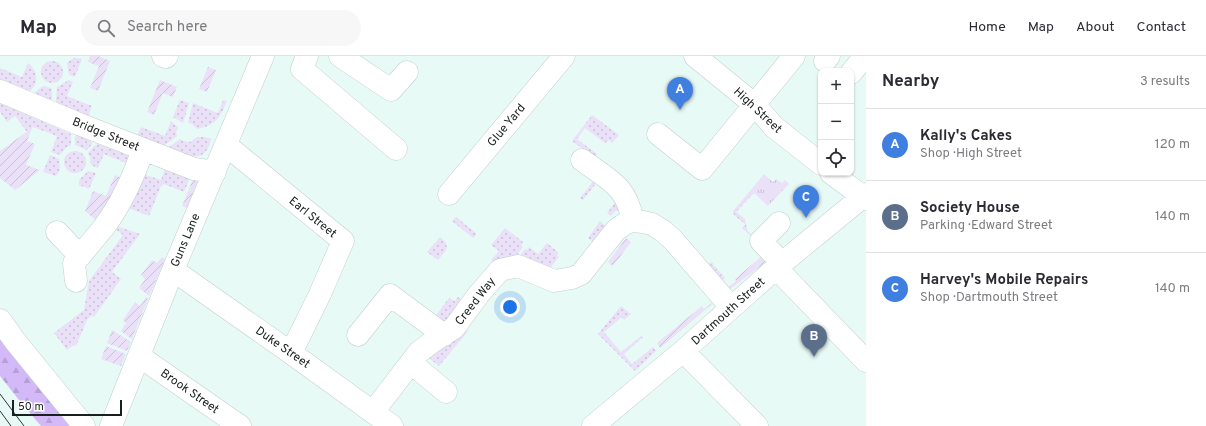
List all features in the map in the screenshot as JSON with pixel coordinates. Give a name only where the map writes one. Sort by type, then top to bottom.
[{"type":"street","points":[[162,56],[167,56]]},
{"type":"street","name":"Guns Lane","points":[[110,426],[173,270],[263,56]]},
{"type":"street","points":[[307,56],[302,69],[396,149]]},
{"type":"street","points":[[340,56],[390,90],[407,72]]},
{"type":"street","name":"Glue Yard","points":[[449,194],[564,56]]},
{"type":"street","name":"High Street","points":[[695,56],[755,105],[774,127],[818,162]]},
{"type":"street","points":[[658,134],[702,169],[794,56]]},
{"type":"street","points":[[854,69],[865,56]]},
{"type":"street","name":"Bridge Street","points":[[0,91],[194,169],[215,172]]},
{"type":"street","name":"Earl Street","points":[[226,145],[343,241],[320,294],[291,353]]},
{"type":"street","points":[[76,281],[74,263],[105,226],[135,172],[143,149]]},
{"type":"street","points":[[582,160],[618,187],[628,203],[633,221],[652,224],[663,230],[731,307]]},
{"type":"street","points":[[835,176],[865,196]]},
{"type":"street","name":"Dartmouth Street","points":[[593,426],[683,351],[779,266],[865,196]]},
{"type":"street","name":"Creed Way","points":[[373,412],[419,352],[454,328],[500,270],[518,266],[554,281],[572,278],[581,274],[616,230],[626,223],[633,221]]},
{"type":"street","points":[[779,222],[761,241],[779,266],[866,361]]},
{"type":"street","points":[[57,232],[80,256]]},
{"type":"street","name":"Duke Street","points":[[173,270],[392,426]]},
{"type":"street","points":[[358,334],[390,295],[444,335]]},
{"type":"street","points":[[0,320],[15,341],[84,426]]},
{"type":"street","points":[[683,351],[757,426]]},
{"type":"street","name":"Brook Street","points":[[139,356],[240,426]]},
{"type":"street","points":[[411,363],[446,392]]},
{"type":"green space","points":[[90,56],[98,56],[110,61],[98,91],[90,88],[99,66],[88,62]]},
{"type":"green space","points":[[75,58],[82,59],[75,77],[69,75],[67,63]]},
{"type":"green space","points":[[52,61],[60,64],[63,72],[60,80],[52,83],[44,80],[41,72],[44,64]]},
{"type":"green space","points":[[28,63],[36,73],[36,82],[32,89],[28,92],[0,81],[0,68],[22,77]]},
{"type":"green space","points":[[208,67],[216,70],[207,92],[199,89]]},
{"type":"green space","points":[[69,80],[73,82],[67,96],[92,106],[88,117],[57,104],[57,87]]},
{"type":"green space","points":[[160,80],[177,87],[173,97],[163,93],[154,115],[147,112]]},
{"type":"green space","points":[[43,86],[51,88],[52,90],[52,99],[49,101],[35,95],[35,92]]},
{"type":"green space","points":[[180,100],[189,103],[183,123],[173,117]]},
{"type":"green space","points":[[223,100],[227,101],[219,116],[213,123],[197,129],[192,124],[188,123],[193,103],[218,113]]},
{"type":"green space","points":[[0,103],[71,134],[71,145],[60,155],[51,152],[57,136],[33,127],[27,132],[15,116],[7,122],[0,112]]},
{"type":"green space","points":[[592,115],[619,135],[612,143],[609,140],[605,143],[585,128],[577,139],[597,154],[595,158],[572,141]]},
{"type":"green space","points":[[171,121],[178,127],[176,133],[177,136],[164,146],[137,136],[141,127],[165,136]]},
{"type":"green space","points":[[32,128],[27,141],[35,144],[26,165],[40,170],[15,190],[0,178],[0,151]]},
{"type":"green space","points":[[77,135],[92,142],[87,150],[75,145],[75,137]]},
{"type":"green space","points":[[197,137],[211,139],[207,150],[198,156],[188,155],[169,147],[180,139],[190,142]]},
{"type":"green space","points":[[98,144],[137,159],[133,166],[104,154],[98,168],[91,165],[88,153]]},
{"type":"green space","points":[[75,151],[83,154],[86,162],[83,170],[75,173],[67,170],[64,162],[67,154]]},
{"type":"green space","points":[[50,155],[59,159],[60,170],[56,176],[43,172]]},
{"type":"green space","points":[[133,166],[97,221],[85,211],[93,191],[106,196],[115,175],[122,178]]},
{"type":"green space","points":[[165,169],[190,178],[184,192],[164,184],[161,186],[149,216],[121,205],[137,172],[161,180]]},
{"type":"green space","points":[[88,171],[96,173],[89,189],[79,185],[79,180]]},
{"type":"green space","points":[[585,171],[596,175],[612,188],[618,197],[598,181],[583,200],[580,198],[595,179]]},
{"type":"green space","points":[[764,174],[773,182],[776,179],[782,183],[785,180],[789,184],[768,206],[751,190]]},
{"type":"green space","points":[[193,179],[198,181],[187,208],[182,206]]},
{"type":"green space","points":[[751,190],[754,193],[736,212],[745,219],[747,230],[762,246],[742,228],[745,224],[734,215],[733,211]]},
{"type":"green space","points":[[619,197],[623,203],[611,216],[607,213]]},
{"type":"green space","points":[[456,217],[477,234],[473,238],[452,221]]},
{"type":"green space","points":[[600,221],[606,226],[593,242],[588,238]]},
{"type":"green space","points":[[110,225],[140,234],[112,272],[121,279],[94,317],[91,316],[87,320],[76,346],[74,345],[67,350],[54,333],[84,310],[89,281],[123,235]]},
{"type":"green space","points":[[505,228],[523,242],[521,246],[523,247],[514,259],[494,262],[491,260],[499,251],[491,245]]},
{"type":"green space","points":[[440,237],[444,240],[447,246],[438,260],[427,252]]},
{"type":"green space","points":[[626,238],[631,242],[613,266],[608,262]]},
{"type":"green space","points":[[547,243],[558,252],[557,255],[559,257],[549,269],[518,259],[525,249],[527,250],[529,247],[538,254]]},
{"type":"green space","points":[[763,255],[772,257],[729,290],[707,265],[711,262],[725,278],[723,280],[729,287],[736,281],[735,279]]},
{"type":"green space","points":[[162,257],[165,259],[149,296],[139,288],[145,279],[141,275],[152,260],[157,263]]},
{"type":"green space","points":[[146,297],[148,299],[132,339],[121,331],[126,323],[123,320],[135,302],[140,306]]},
{"type":"green space","points":[[458,297],[464,301],[441,326],[433,315],[436,315],[449,298],[455,301]]},
{"type":"green space","points":[[712,302],[711,305],[660,348],[657,343],[702,306],[704,309]]},
{"type":"green space","points":[[621,306],[631,314],[624,320],[622,317],[604,332],[621,352],[641,336],[643,337],[624,354],[632,364],[653,347],[656,351],[635,371],[598,334]]},
{"type":"green space","points":[[470,329],[439,366],[430,359],[429,356]]},
{"type":"green space","points":[[112,330],[131,342],[127,351],[107,343]]},
{"type":"green space","points":[[0,338],[70,426],[41,426],[23,405],[0,376]]},
{"type":"green space","points":[[106,346],[126,354],[121,366],[101,359]]},
{"type":"tram line","points":[[0,394],[24,426]]},
{"type":"tram line","points":[[0,411],[11,426]]},
{"type":"place","name":"Kally's Cakes","points":[[680,110]]},
{"type":"place","name":"Harvey's Mobile Repairs","points":[[806,218]]},
{"type":"place","name":"Society House","points":[[814,357]]}]
